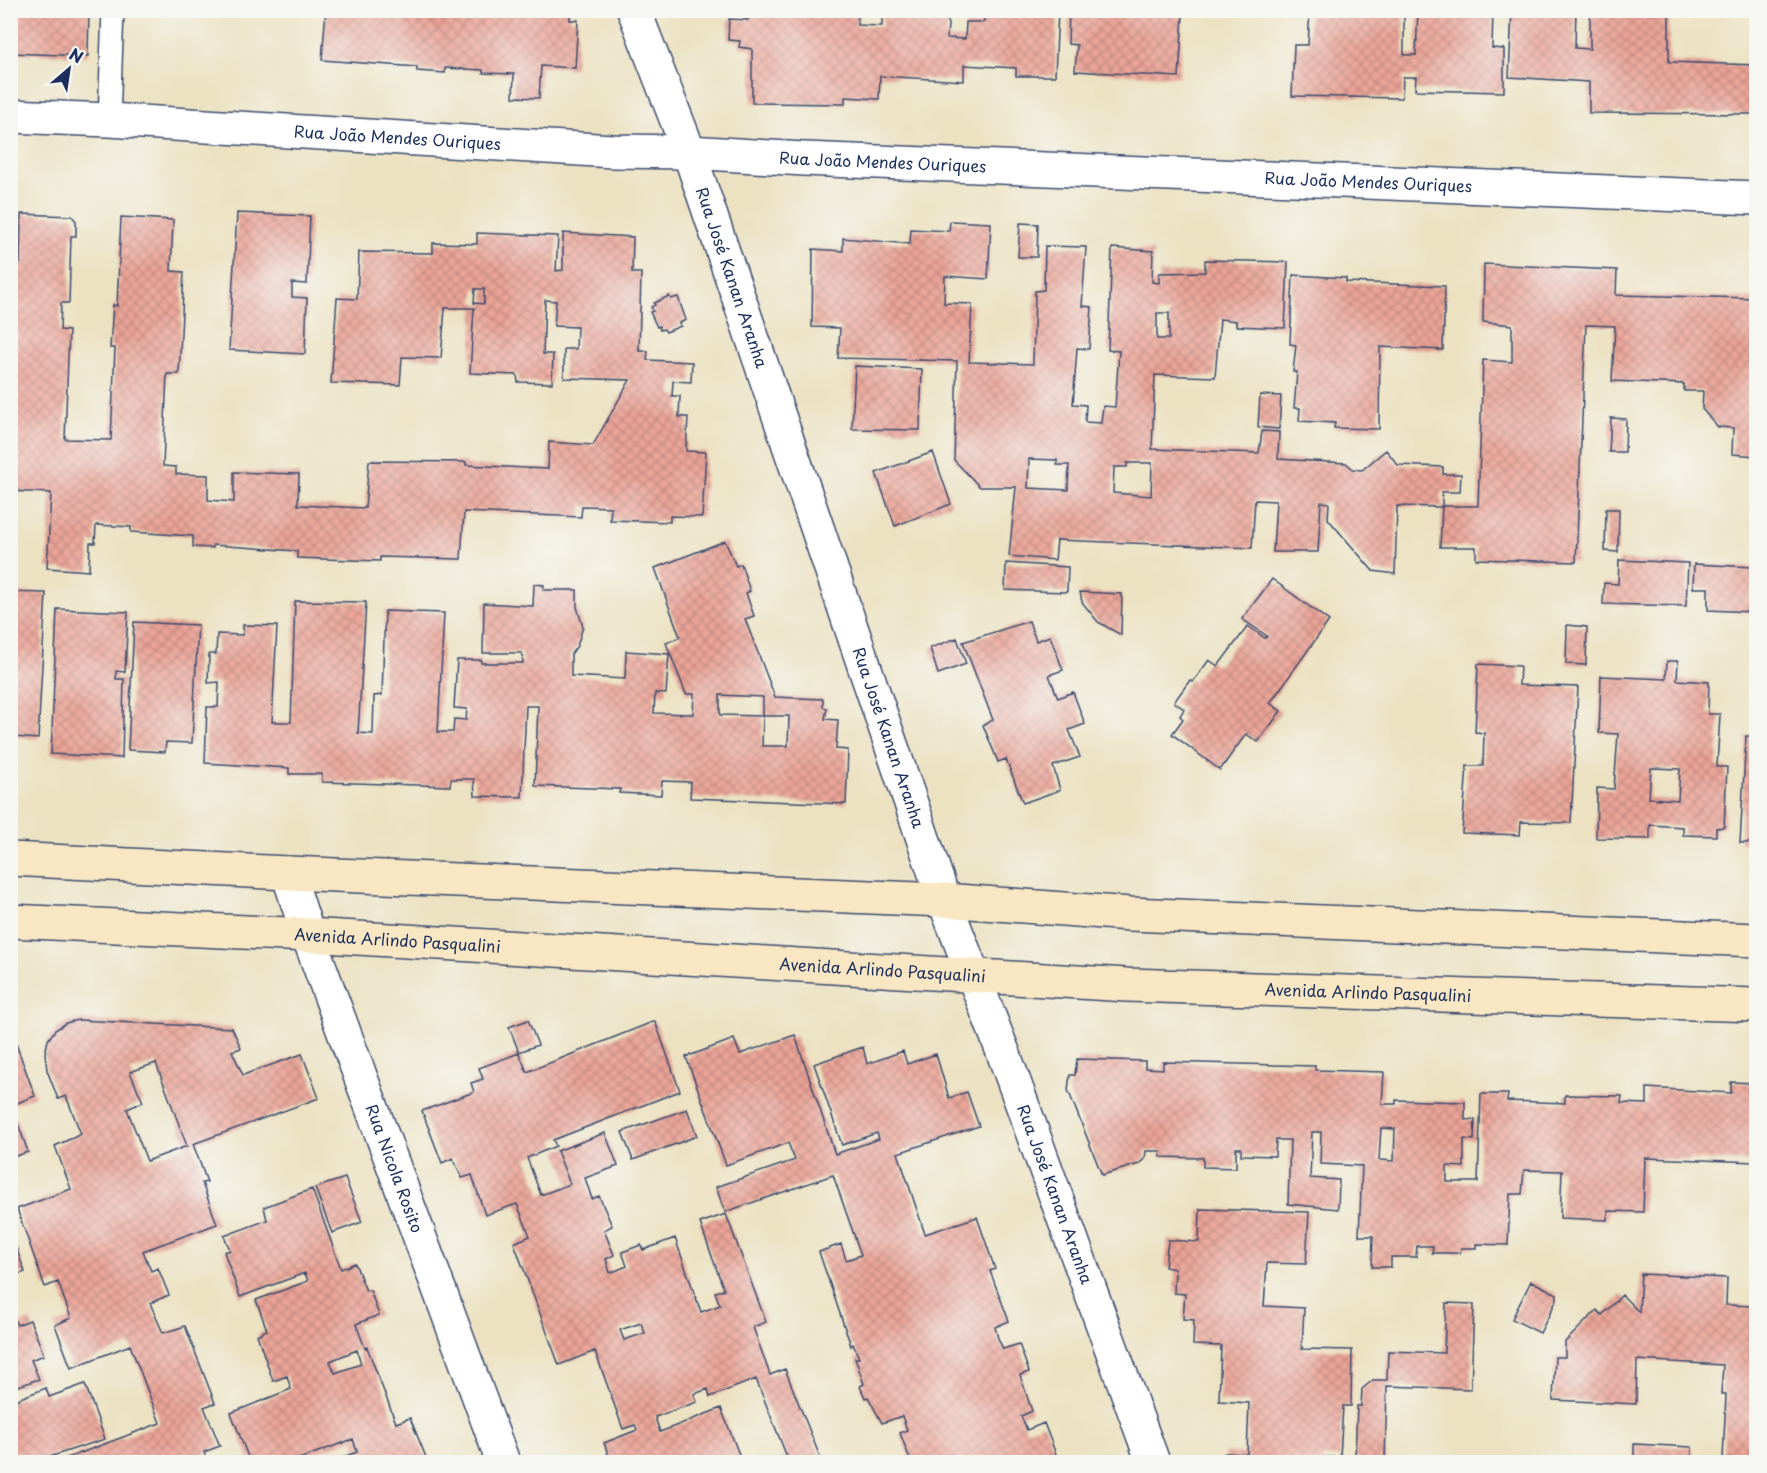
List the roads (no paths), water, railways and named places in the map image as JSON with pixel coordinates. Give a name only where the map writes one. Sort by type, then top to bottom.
[{"type":"street","name":"Rua José Kanan Aranha","points":[[634,10],[689,152],[944,900],[1003,1052],[1153,1462]]},
{"type":"street","name":"Rua João Mendes Ouriques","points":[[10,116],[613,151],[689,152],[804,159],[1756,198]]},
{"type":"street","points":[[10,859],[944,900],[1130,914],[1756,940]]},
{"type":"street","name":"Rua Nicola Rosito","points":[[288,873],[308,935],[502,1462]]},
{"type":"street","name":"Avenida Arlindo Pasqualini","points":[[10,921],[308,935],[1139,986],[1756,1005]]},
{"type":"lane","points":[[109,120],[113,10]]}]
